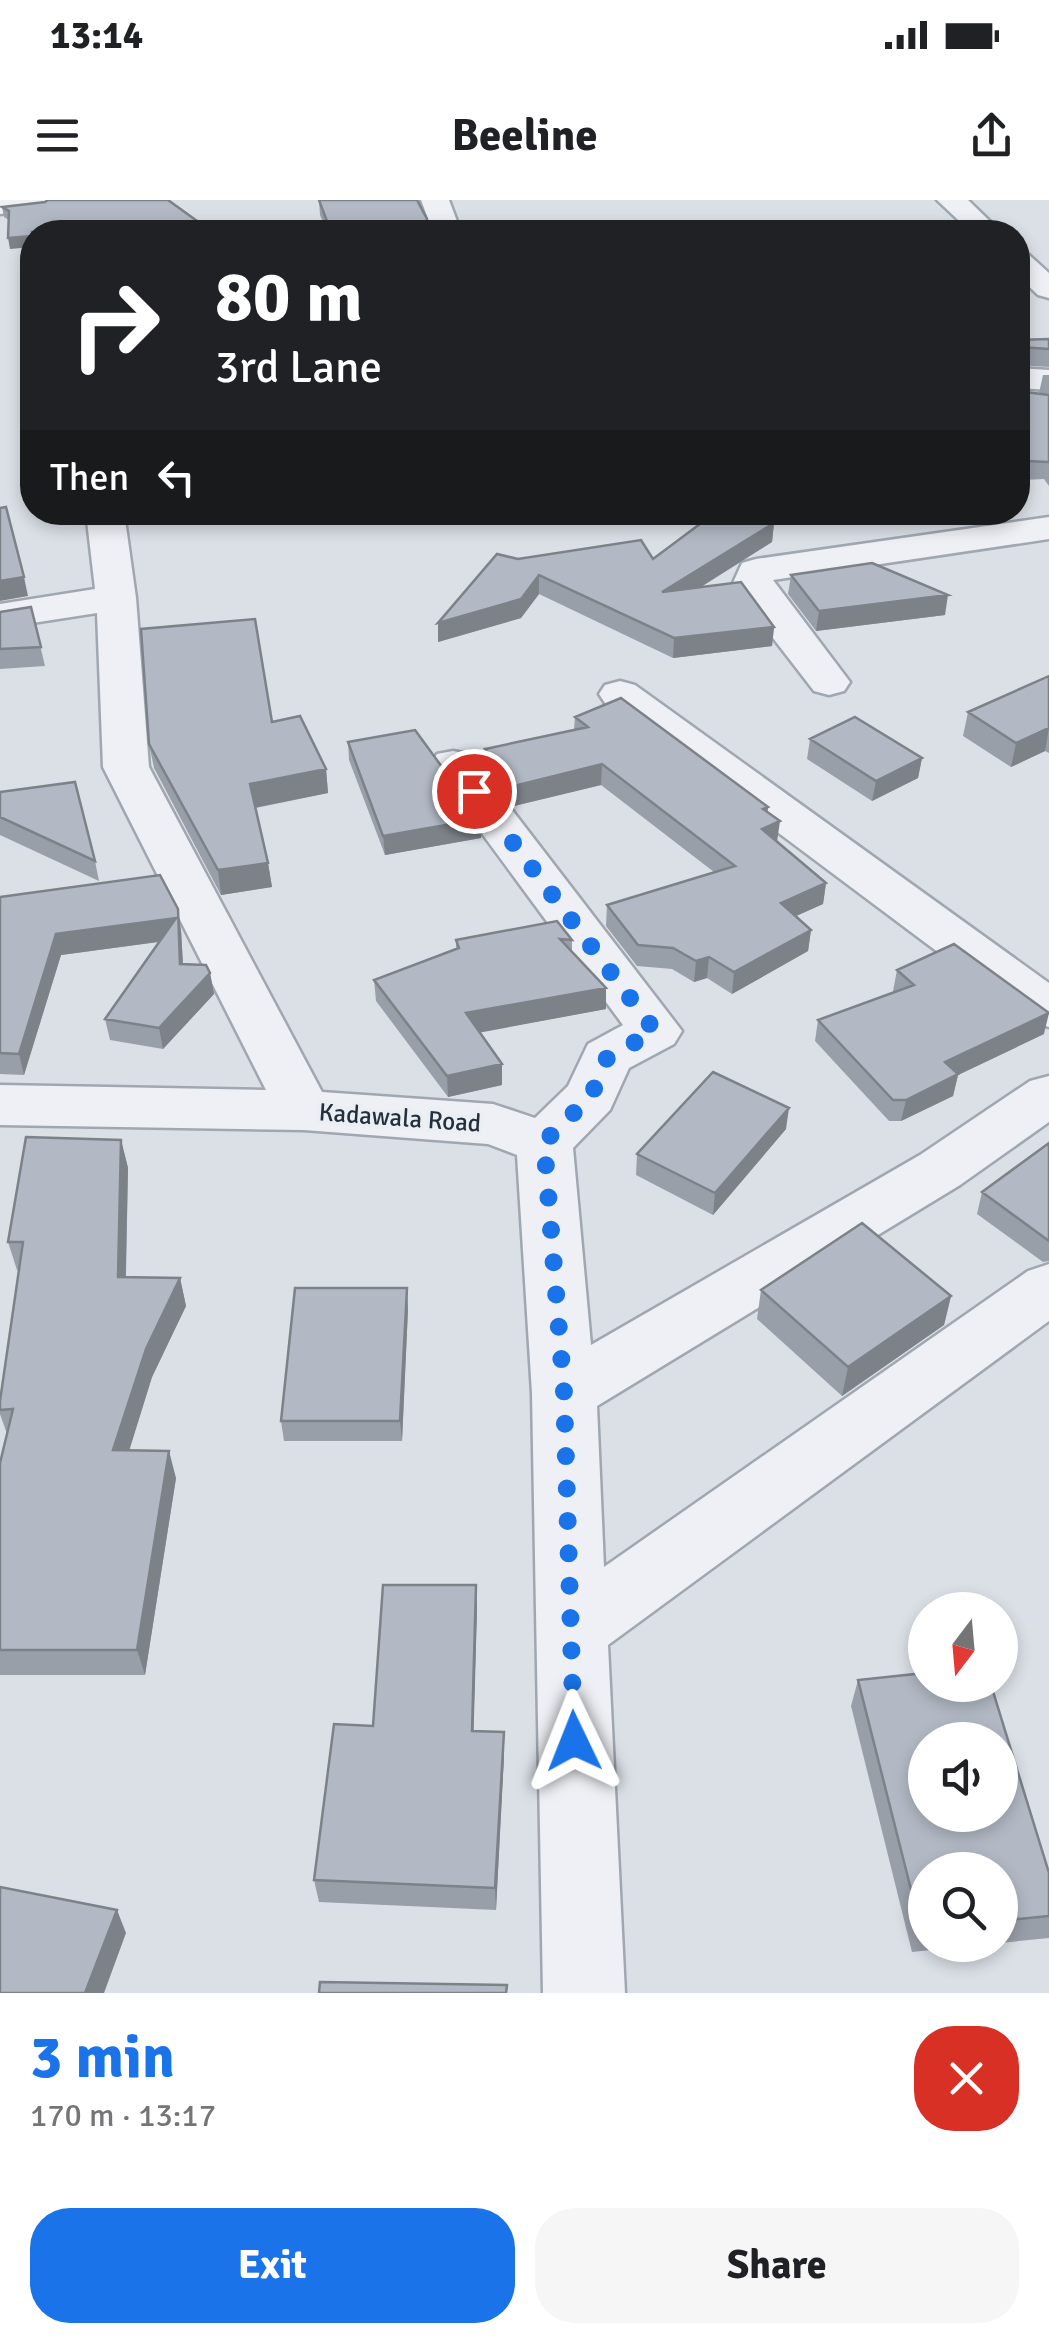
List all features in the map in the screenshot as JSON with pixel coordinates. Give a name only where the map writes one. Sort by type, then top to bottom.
[{"type":"street","points":[[0,206],[46,200]]},
{"type":"street","points":[[951,200],[974,220]]},
{"type":"street","points":[[1030,271],[1049,289]]},
{"type":"street","points":[[107,525],[116,598],[126,767],[304,1110]]},
{"type":"street","points":[[829,682],[752,585],[756,571],[1049,528]]},
{"type":"street","points":[[0,616],[116,598]]},
{"type":"street","points":[[620,694],[1049,1009]]},
{"type":"street","points":[[454,764],[655,1031],[607,1058],[591,1096],[544,1142],[564,1392],[584,1993]]},
{"type":"street","points":[[564,1392],[940,1170],[1049,1096]]},
{"type":"street","name":"Kadawala Road","points":[[0,1106],[304,1110],[493,1124],[544,1142]]},
{"type":"street","points":[[570,1632],[1049,1288]]},
{"type":"building","points":[[168,200],[196,220],[20,220],[20,237],[8,238],[9,211],[2,207],[45,202]]},
{"type":"building","points":[[319,200],[417,200],[427,219],[427,220],[326,220]]},
{"type":"building","points":[[1049,339],[1049,349],[1030,348],[1030,340]]},
{"type":"building","points":[[1030,393],[1049,395],[1049,462],[1030,461]]},
{"type":"building","points":[[6,507],[24,577],[0,581],[0,508]]},
{"type":"building","points":[[699,525],[771,525],[662,592],[741,582],[774,627],[674,638],[539,575],[521,599],[438,623],[497,554],[518,559],[641,540],[653,559]]},
{"type":"building","points":[[872,563],[948,595],[819,611],[791,575]]},
{"type":"building","points":[[31,607],[41,647],[0,649],[0,612]]},
{"type":"building","points":[[255,619],[272,722],[300,716],[326,769],[250,784],[268,863],[218,870],[149,744],[141,629]]},
{"type":"building","points":[[1049,676],[1049,728],[1016,743],[968,712]]},
{"type":"building","points":[[621,698],[768,807],[763,809],[780,821],[762,829],[826,883],[781,903],[811,930],[734,972],[709,957],[696,961],[673,948],[638,945],[607,905],[735,866],[602,764],[514,786],[485,749],[588,727],[575,717]]},
{"type":"building","points":[[855,717],[922,758],[876,781],[810,739]]},
{"type":"building","points":[[415,730],[480,819],[383,836],[348,742]]},
{"type":"building","points":[[75,782],[95,861],[0,817],[0,792]]},
{"type":"building","points":[[160,875],[178,909],[180,964],[206,965],[210,973],[159,1028],[105,1019],[176,918],[56,934],[19,1054],[0,1053],[0,897]]},
{"type":"building","points":[[557,921],[572,940],[560,939],[606,988],[466,1013],[502,1064],[447,1076],[374,980],[459,948],[456,940]]},
{"type":"building","points":[[954,944],[1049,1013],[945,1062],[958,1074],[906,1100],[893,1100],[818,1020],[914,985],[897,970]]},
{"type":"building","points":[[713,1072],[789,1108],[715,1193],[637,1154]]},
{"type":"building","points":[[26,1137],[121,1140],[118,1277],[180,1278],[146,1349],[113,1450],[169,1451],[137,1650],[0,1650],[0,1463],[13,1409],[0,1410],[0,1401],[23,1242],[8,1242]]},
{"type":"building","points":[[1049,1143],[1049,1241],[982,1192]]},
{"type":"building","points":[[862,1223],[951,1296],[848,1367],[761,1290]]},
{"type":"building","points":[[295,1288],[407,1288],[400,1421],[281,1421]]},
{"type":"building","points":[[383,1585],[476,1585],[472,1731],[504,1732],[495,1888],[314,1880],[334,1724],[373,1726]]},
{"type":"building","points":[[908,1675],[908,1702],[996,1702],[1002,1722],[908,1722],[908,1832],[1018,1832],[1018,1773],[1049,1873],[1049,1916],[1018,1919],[1018,1852],[908,1852],[908,1878],[858,1680]]},
{"type":"building","points":[[0,1887],[117,1910],[85,1993],[0,1993]]},
{"type":"building","points":[[320,1982],[507,1985],[506,1993],[319,1993]]},
{"type":"route","points":[[474,791],[655,1031],[607,1058],[591,1096],[544,1142],[564,1392],[574,1741]]}]
